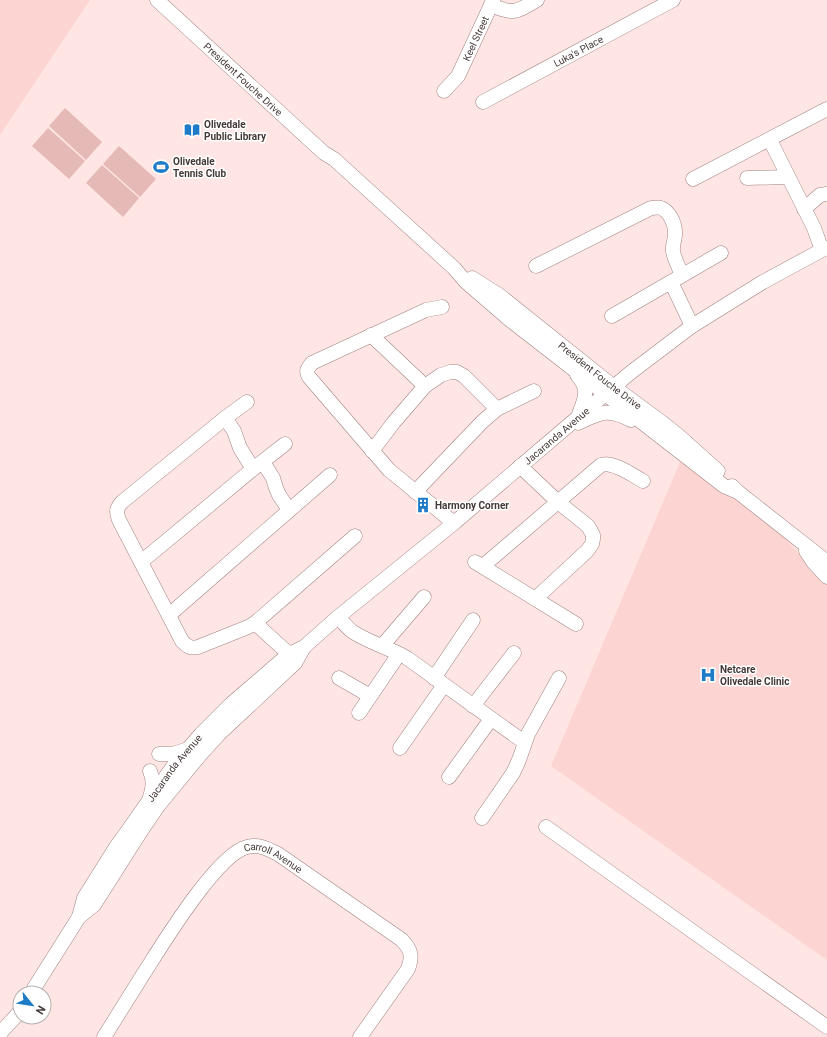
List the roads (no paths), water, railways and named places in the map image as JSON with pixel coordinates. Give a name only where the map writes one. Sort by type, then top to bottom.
[{"type":"street","name":"President Fouche Drive","points":[[157,0],[324,153],[331,157],[454,268],[466,282],[510,320],[564,362],[609,390],[632,399],[679,436],[738,492],[827,562]]},
{"type":"street","name":"President Fouche Drive","points":[[168,0],[327,148],[331,157]]},
{"type":"street","points":[[492,3],[502,10],[512,11],[523,8],[537,0]]},
{"type":"street","name":"Luka's Place","points":[[484,102],[658,3],[673,0]]},
{"type":"street","name":"Keel Street","points":[[444,91],[458,76],[492,3]]},
{"type":"street","points":[[693,179],[827,109]]},
{"type":"street","points":[[770,140],[825,249]]},
{"type":"street","points":[[747,178],[788,177]]},
{"type":"street","points":[[804,209],[820,195],[827,194]]},
{"type":"street","points":[[536,266],[651,208],[661,208],[666,212],[674,224],[675,232],[673,249],[676,278],[692,326]]},
{"type":"street","name":"Jacaranda Avenue","points":[[79,917],[94,905],[158,806],[200,755],[219,734],[295,663],[304,648],[338,617],[454,523],[609,390],[692,326],[763,282],[825,249]]},
{"type":"street","points":[[612,316],[721,253]]},
{"type":"street","name":"President Fouche Drive","points":[[454,268],[470,276],[499,295],[609,390],[656,434],[724,486],[738,492]]},
{"type":"street","points":[[442,306],[426,310],[312,363],[307,370],[307,373],[389,470],[454,523]]},
{"type":"street","points":[[371,335],[425,386]]},
{"type":"street","points":[[564,362],[580,379],[586,389],[585,399],[578,417]]},
{"type":"street","points":[[372,451],[394,422],[425,386],[441,375],[450,372],[457,372],[464,376],[497,410]]},
{"type":"street","points":[[415,492],[482,422],[497,410],[534,391]]},
{"type":"street","points":[[247,402],[225,418],[122,502],[117,508],[118,520],[182,641],[192,648],[202,646],[255,622],[355,536]]},
{"type":"street","points":[[562,430],[595,415],[612,412],[656,434]]},
{"type":"street","points":[[225,418],[234,431],[240,448],[273,478],[279,495],[289,510]]},
{"type":"street","points":[[141,562],[285,444]]},
{"type":"street","points":[[576,624],[479,564],[558,502],[596,468],[605,464],[615,466],[643,481]]},
{"type":"street","points":[[520,466],[558,502],[588,526],[593,535],[592,544],[587,551],[535,599]]},
{"type":"street","points":[[169,615],[330,475]]},
{"type":"street","points":[[801,542],[814,563],[827,577]]},
{"type":"street","points":[[382,646],[424,597]]},
{"type":"street","points":[[338,617],[353,632],[399,654],[524,742]]},
{"type":"street","points":[[400,748],[473,620]]},
{"type":"street","points":[[255,622],[289,654]]},
{"type":"street","name":"Jacaranda Avenue","points":[[36,985],[79,917],[84,898],[116,847],[174,765],[201,734],[231,704],[289,654],[304,648]]},
{"type":"street","points":[[473,706],[514,653]]},
{"type":"street","points":[[359,713],[399,654]]},
{"type":"street","points":[[340,678],[370,696]]},
{"type":"street","points":[[482,818],[513,773],[519,760],[524,742],[533,723],[559,678]]},
{"type":"street","points":[[449,777],[491,719]]},
{"type":"street","points":[[159,754],[173,754],[188,749]]},
{"type":"street","points":[[150,771],[153,790],[150,799]]},
{"type":"street","points":[[546,827],[827,1027]]},
{"type":"street","name":"Carroll Avenue","points":[[104,1037],[173,928],[214,872],[238,851],[246,847],[258,846],[268,848],[278,854],[402,940],[407,945],[411,953],[411,961],[408,969],[360,1037]]},
{"type":"street","points":[[0,1034],[12,1021]]},
{"type":"street","points":[[10,1037],[15,1025]]},
{"type":"place","name":"Olivedale Public Library","points":[[192,130]]},
{"type":"place","name":"Olivedale Tennis Club","points":[[161,167]]},
{"type":"place","name":"Harmony Corner","points":[[423,505]]},
{"type":"place","name":"Netcare Olivedale Clinic","points":[[708,675]]}]
